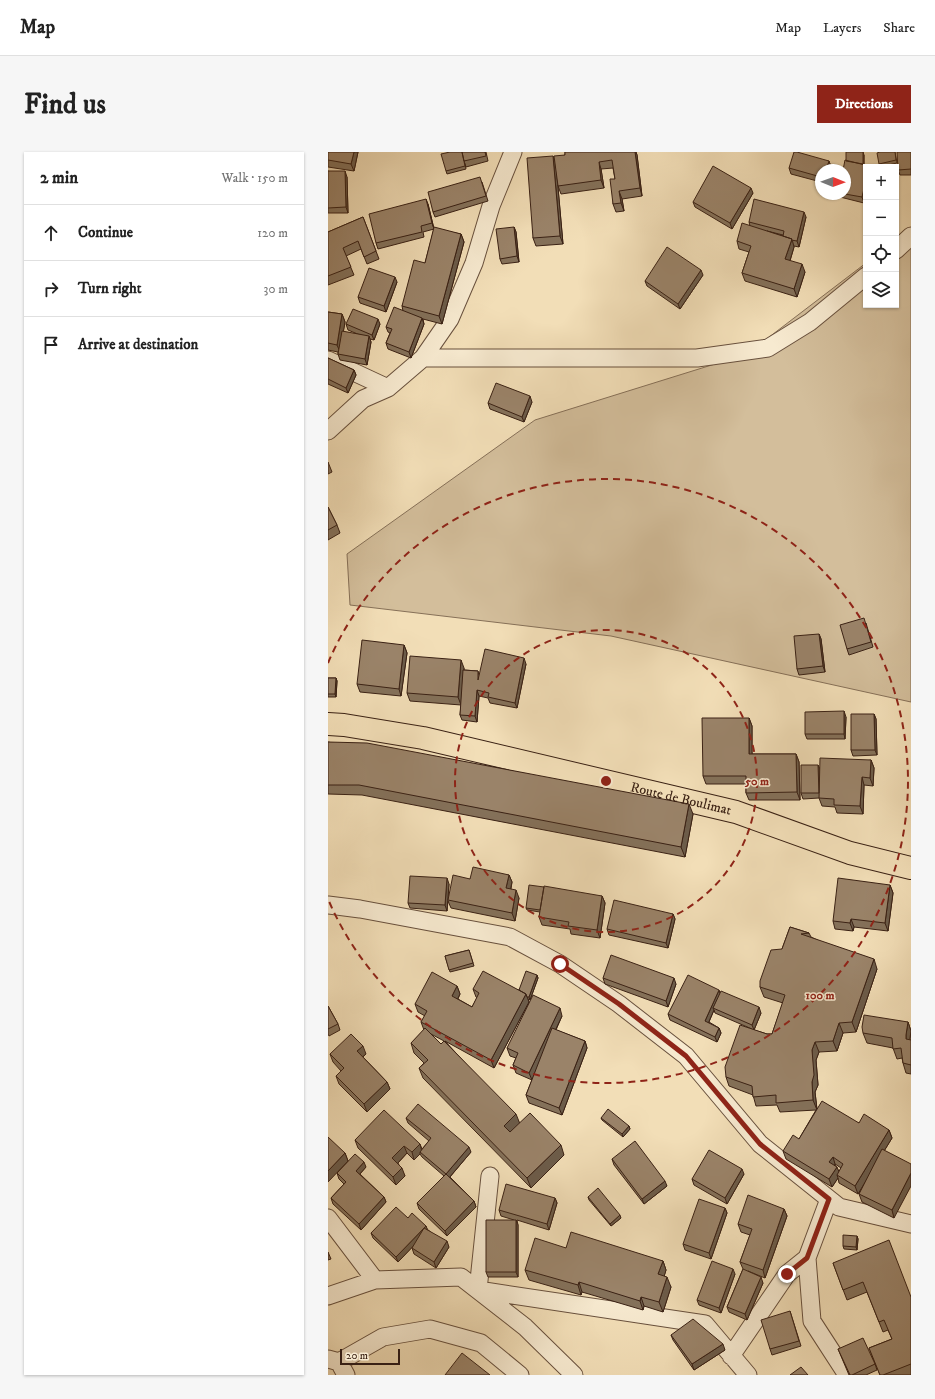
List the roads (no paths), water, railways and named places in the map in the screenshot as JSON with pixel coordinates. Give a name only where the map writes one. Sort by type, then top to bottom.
[{"type":"main road","name":"Route de Boulimat","points":[[328,724],[344,725],[423,738],[736,812],[850,853],[911,868]]},
{"type":"street","points":[[328,431],[363,399],[388,388],[424,358],[450,319],[474,263],[491,206],[513,152]]},
{"type":"street","points":[[899,247],[911,236]]},
{"type":"street","points":[[424,358],[697,358],[768,348],[810,322],[863,278]]},
{"type":"street","points":[[328,360],[388,388]]},
{"type":"street","points":[[328,905],[360,909],[510,937],[560,964],[619,1004],[686,1056],[760,1144],[829,1199],[839,1206],[911,1224]]},
{"type":"street","points":[[478,1290],[490,1176]]},
{"type":"street","points":[[829,1199],[807,1258],[812,1321],[847,1375]]},
{"type":"street","points":[[328,1218],[374,1280]]},
{"type":"street","points":[[731,1356],[787,1274],[807,1258]]},
{"type":"street","points":[[328,1296],[374,1280],[461,1277],[525,1327],[574,1375]]},
{"type":"street","points":[[478,1290],[705,1324],[748,1375]]},
{"type":"street","points":[[338,1365],[383,1337],[430,1329],[481,1343],[520,1375]]}]
